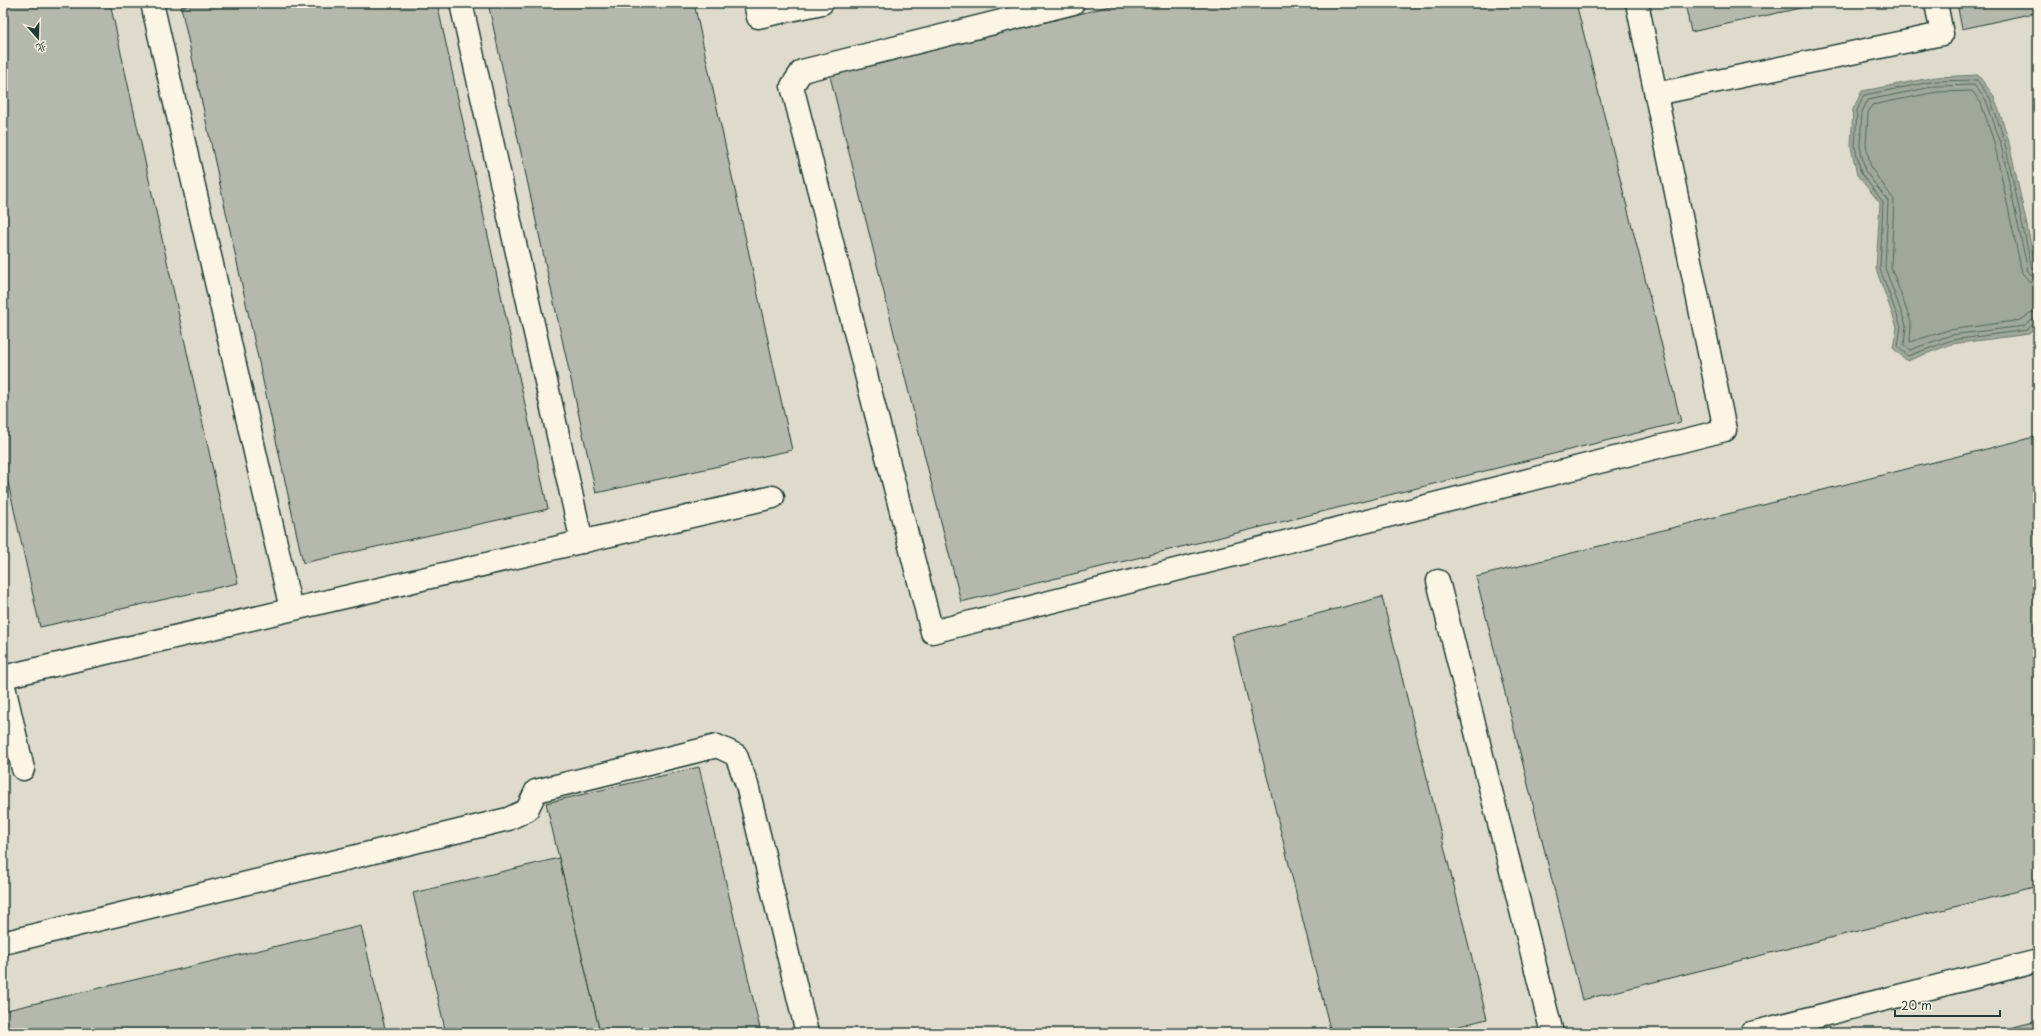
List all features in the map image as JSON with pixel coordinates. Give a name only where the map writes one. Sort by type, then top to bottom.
[{"type":"lane","points":[[152,3],[291,609]]},
{"type":"lane","points":[[461,3],[582,542]]},
{"type":"lane","points":[[755,3],[758,17],[822,3]]},
{"type":"lane","points":[[1073,3],[802,71],[792,86],[932,632],[1724,430],[1637,3]]},
{"type":"lane","points":[[1656,94],[1942,34],[1936,3]]},
{"type":"lane","points":[[3,677],[773,497]]},
{"type":"lane","points":[[1438,581],[1552,1033]]},
{"type":"lane","points":[[3,682],[23,769]]},
{"type":"lane","points":[[3,943],[508,819],[527,810],[536,791],[717,746],[736,755],[747,785],[807,1033]]},
{"type":"lane","points":[[1751,1033],[2038,961]]},
{"type":"shaded area","points":[[3,3],[2038,3],[2038,1033],[3,1033]]},
{"type":"water","points":[[1978,75],[1994,96],[2008,138],[2038,277],[2038,325],[2029,334],[1952,344],[1907,361],[1893,348],[1897,327],[1876,269],[1880,203],[1857,175],[1851,147],[1853,109],[1862,91],[1936,77]]},
{"type":"building","points":[[3,3],[110,3],[238,583],[40,627],[3,460]]},
{"type":"building","points":[[199,3],[437,3],[548,509],[303,563],[181,7]]},
{"type":"building","points":[[488,3],[694,3],[792,450],[596,493]]},
{"type":"building","points":[[1123,3],[1576,3],[1681,422],[961,602],[830,76]]},
{"type":"building","points":[[1685,3],[1823,3],[1691,32]]},
{"type":"building","points":[[1957,3],[2038,3],[2038,12],[1962,29]]},
{"type":"building","points":[[2038,436],[2038,886],[1582,1000],[1476,577]]},
{"type":"building","points":[[1382,597],[1487,1019],[1432,1033],[1331,1033],[1232,636]]},
{"type":"building","points":[[699,767],[761,1033],[600,1033],[546,803]]},
{"type":"building","points":[[559,858],[600,1033],[446,1033],[413,893]]},
{"type":"building","points":[[361,926],[386,1033],[3,1033],[3,1011]]},
{"type":"building","points":[[2038,1021],[2038,1033],[1989,1033]]}]
